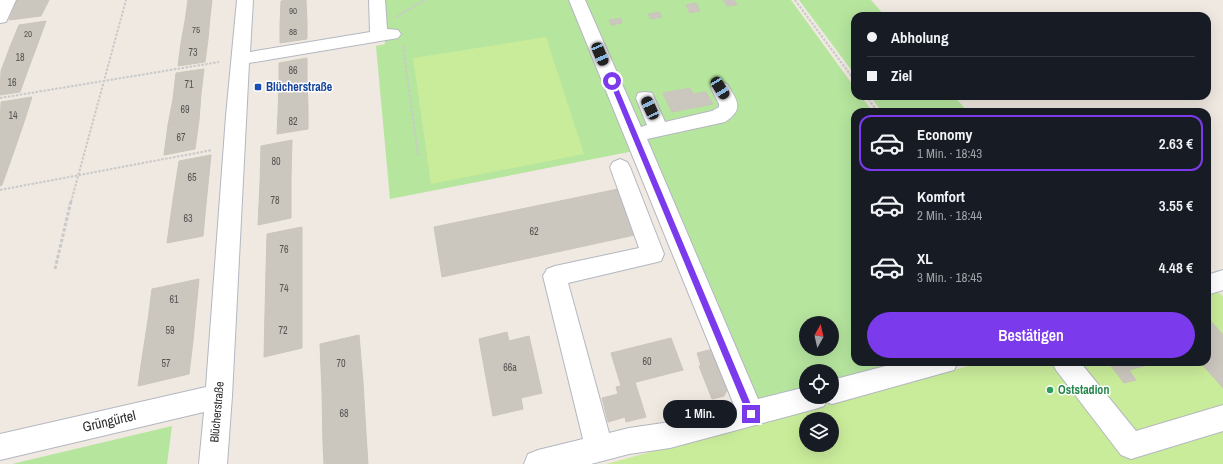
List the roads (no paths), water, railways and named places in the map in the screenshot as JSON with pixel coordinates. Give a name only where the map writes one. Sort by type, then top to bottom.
[{"type":"street","points":[[0,18],[8,0]]},
{"type":"street","name":"Blücherstraße","points":[[213,464],[219,396],[234,146],[245,0]]},
{"type":"street","points":[[240,59],[383,32],[377,0]]},
{"type":"street","points":[[577,0],[751,414]]},
{"type":"street","points":[[635,135],[718,117],[726,113],[729,107],[728,101],[720,88]]},
{"type":"street","points":[[645,98],[659,130]]},
{"type":"street","points":[[599,448],[555,276],[653,254],[620,167]]},
{"type":"street","points":[[1211,284],[1223,280]]},
{"type":"street","points":[[839,390],[930,366]]},
{"type":"street","points":[[1068,366],[1131,446],[1223,418]]},
{"type":"street","name":"Grüngürtel","points":[[0,447],[219,396]]},
{"type":"street","points":[[538,464],[629,440],[670,435],[799,401]]},
{"type":"place","name":"Blücherstraße","points":[[258,87]]},
{"type":"place","name":"Oststadion","points":[[1050,390]]}]
